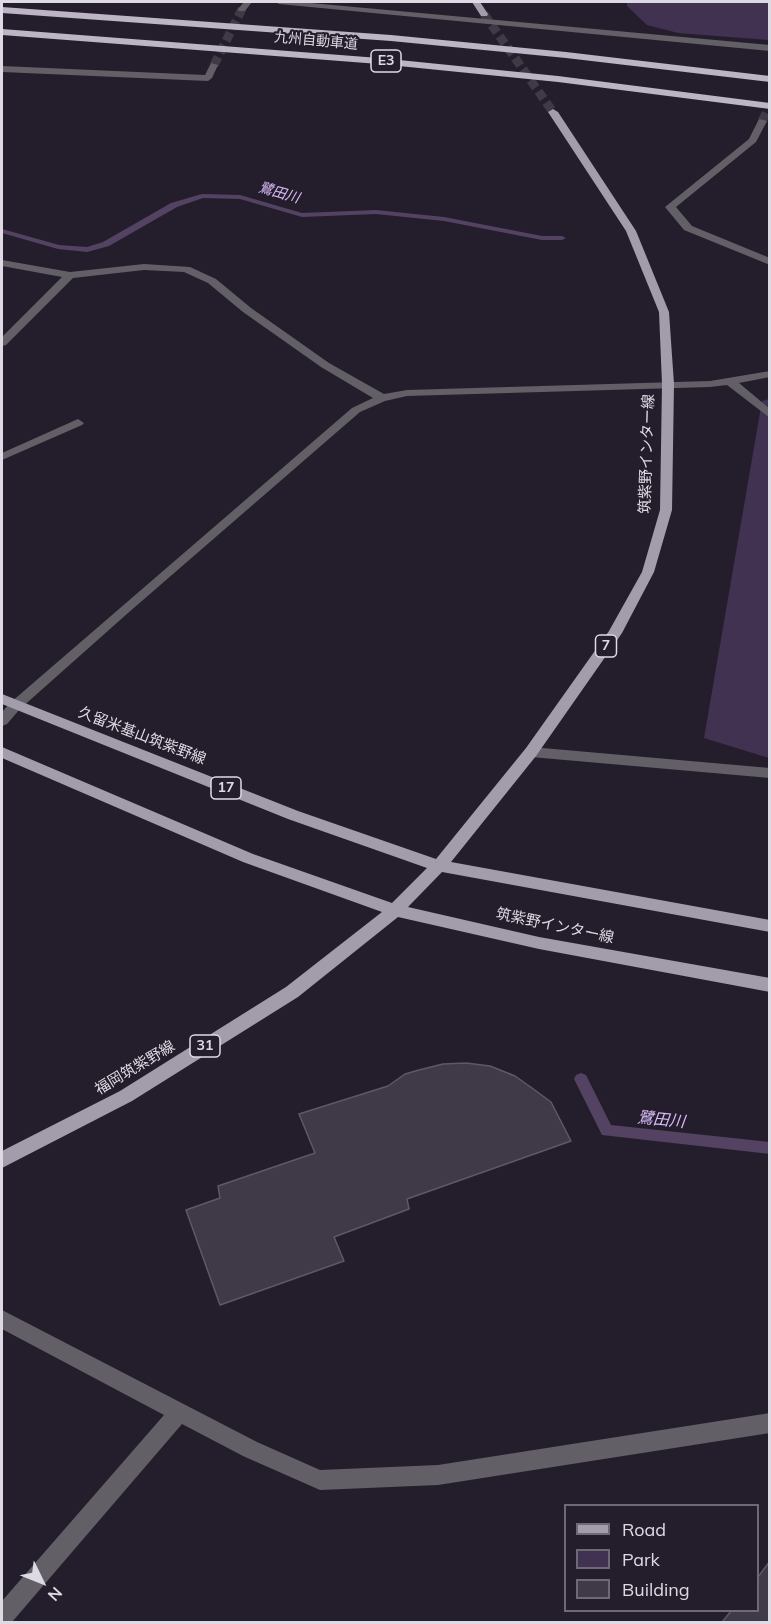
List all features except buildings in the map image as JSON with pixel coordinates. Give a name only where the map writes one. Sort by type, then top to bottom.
[{"type":"highway","name":"九州自動車道","points":[[2,10],[391,38],[566,55],[770,79]]},
{"type":"highway","name":"九州自動車道","points":[[2,33],[379,61],[558,79],[770,106]]},
{"type":"main road","points":[[476,2],[484,14]]},
{"type":"main road","name":"筑紫野インター線","points":[[395,910],[439,866],[531,752],[615,633],[648,572],[666,510],[668,384],[664,312],[631,231],[553,112]]},
{"type":"main road","name":"久留米基山筑紫野線","points":[[8,703],[293,814],[439,866]]},
{"type":"main road","points":[[2,752],[248,858],[395,910]]},
{"type":"main road","points":[[439,866],[770,926]]},
{"type":"main road","name":"筑紫野インター線","points":[[395,910],[539,943],[770,985]]},
{"type":"main road","name":"福岡筑紫野線","points":[[2,1160],[126,1096],[292,992],[395,910]]},
{"type":"street","points":[[279,2],[770,48]]},
{"type":"street","points":[[2,69],[208,78],[214,65]]},
{"type":"street","points":[[762,122],[753,140],[670,207],[688,228],[770,262]]},
{"type":"street","points":[[2,263],[70,274],[144,267],[186,269],[212,281],[247,310],[325,365],[382,398]]},
{"type":"street","points":[[2,343],[70,274]]},
{"type":"street","points":[[2,721],[8,703],[356,410],[382,398],[407,393],[710,384],[770,374]]},
{"type":"street","points":[[730,381],[770,415]]},
{"type":"street","points":[[5,451],[78,423]]},
{"type":"street","points":[[531,752],[770,773]]},
{"type":"street","points":[[2,1319],[250,1449],[320,1480],[438,1475],[770,1424]]},
{"type":"street","points":[[2,1617],[180,1412]]},
{"type":"green space","points":[[627,2],[769,2],[769,40],[678,33],[647,25],[627,6]]},
{"type":"green space","points":[[769,399],[769,758],[704,738],[762,401]]},
{"type":"waterway","name":"鷺田川","points":[[2,231],[58,247],[87,250],[106,244],[174,205],[202,196],[240,197],[302,215],[376,212],[444,219],[542,238],[562,238]]},
{"type":"waterway","name":"鷺田川","points":[[581,1079],[607,1131],[770,1148]]},
{"type":"tunnel","points":[[214,65],[242,9]]},
{"type":"tunnel","points":[[484,14],[553,112]]},
{"type":"tunnel","points":[[762,121],[770,106]]}]
